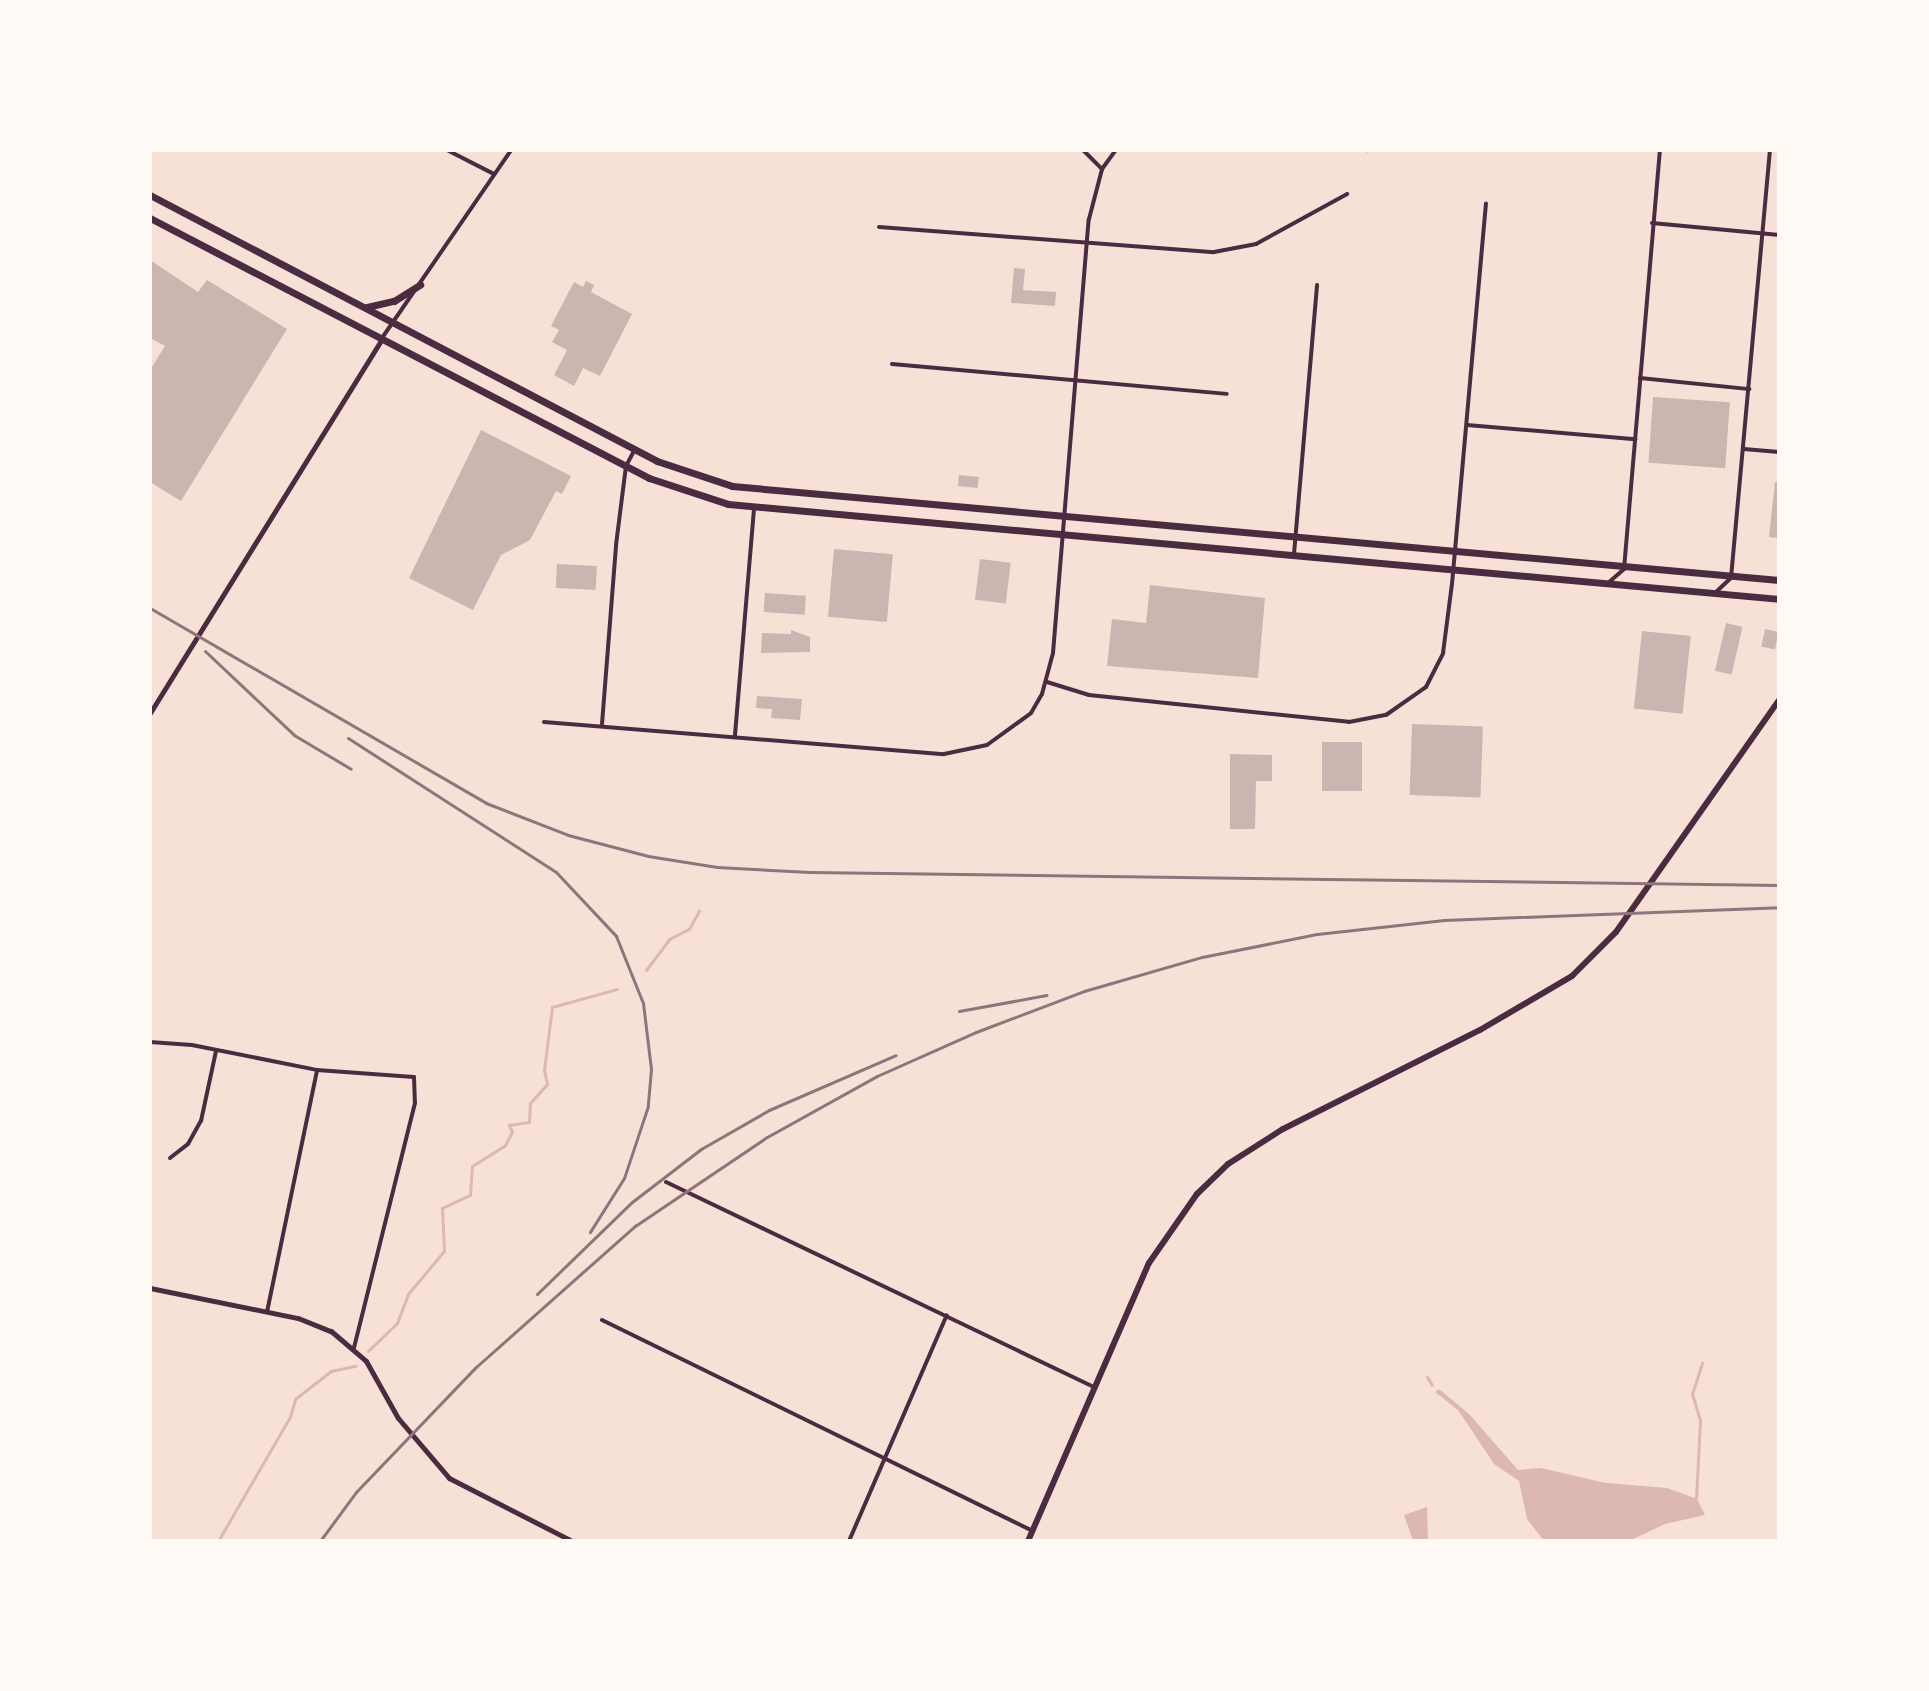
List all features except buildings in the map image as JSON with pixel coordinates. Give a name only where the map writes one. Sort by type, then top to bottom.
[{"type":"main road","points":[[150,195],[679,471],[744,488],[1065,515],[1624,569],[1779,580]]},
{"type":"main road","points":[[150,218],[626,466],[697,496],[754,509],[1711,596],[1779,599]]},
{"type":"main road","points":[[365,307],[394,301],[420,285]]},
{"type":"main road","points":[[1028,1541],[1158,1245],[1210,1180],[1283,1129],[1527,1005],[1572,976],[1607,943],[1779,700]]},
{"type":"street","points":[[447,150],[495,175]]},
{"type":"street","points":[[150,713],[382,338],[511,150]]},
{"type":"street","points":[[1083,150],[1102,169]]},
{"type":"street","points":[[544,722],[967,752],[1017,726],[1047,682],[1064,535],[1073,382],[1086,243],[1102,169],[1116,150]]},
{"type":"street","points":[[1606,585],[1624,569],[1638,378],[1660,150]]},
{"type":"street","points":[[1711,596],[1731,578],[1770,150]]},
{"type":"street","points":[[879,227],[1086,243],[1236,250],[1268,239],[1347,194]]},
{"type":"street","points":[[1047,682],[1089,695],[1366,721],[1412,699],[1437,671],[1453,572],[1486,204]]},
{"type":"street","points":[[1652,223],[1779,235]]},
{"type":"street","points":[[1294,557],[1317,285]]},
{"type":"street","points":[[892,364],[1227,394]]},
{"type":"street","points":[[1638,378],[1749,389]]},
{"type":"street","points":[[1467,425],[1635,439]]},
{"type":"street","points":[[602,724],[626,466],[635,449]]},
{"type":"street","points":[[1744,449],[1779,452]]},
{"type":"street","points":[[735,735],[754,509]]},
{"type":"street","points":[[150,1042],[317,1070],[410,1076],[417,1084],[367,1310],[354,1348]]},
{"type":"street","points":[[170,1158],[188,1144],[201,1121],[216,1051]]},
{"type":"street","points":[[267,1312],[317,1070]]},
{"type":"street","points":[[666,1182],[1096,1388]]},
{"type":"street","points":[[150,1288],[324,1327],[354,1348],[411,1436],[449,1478],[571,1541]]},
{"type":"street","points":[[849,1541],[947,1315]]},
{"type":"street","points":[[602,1320],[1033,1531]]},
{"type":"shaded area","points":[[1439,1389],[1470,1415],[1518,1470],[1541,1468],[1606,1483],[1667,1488],[1697,1499],[1705,1515],[1665,1524],[1629,1541],[1544,1541],[1527,1519],[1519,1481],[1494,1464],[1458,1410],[1435,1392]]},
{"type":"shaded area","points":[[1427,1507],[1428,1541],[1413,1541],[1404,1515]]},
{"type":"waterway","points":[[646,970],[669,939],[689,929],[699,911]]},
{"type":"waterway","points":[[368,1351],[397,1323],[408,1294],[444,1251],[442,1208],[470,1195],[472,1166],[505,1145],[512,1132],[509,1125],[529,1122],[530,1103],[547,1084],[544,1070],[552,1007],[617,989]]},
{"type":"waterway","points":[[1696,1499],[1700,1420],[1692,1394],[1702,1363]]},
{"type":"waterway","points":[[218,1541],[290,1417],[295,1399],[331,1371],[355,1366]]},
{"type":"waterway","points":[[1427,1377],[1432,1385]]},
{"type":"railway","points":[[150,608],[486,803],[568,835],[648,856],[717,867],[810,872],[1779,885]]},
{"type":"railway","points":[[205,651],[294,735],[351,769]]},
{"type":"railway","points":[[348,738],[556,872],[616,936],[643,1003],[651,1069],[648,1106],[624,1178],[590,1232]]},
{"type":"railway","points":[[320,1541],[356,1492],[476,1367],[635,1226],[767,1137],[877,1076],[976,1032],[1084,991],[1202,957],[1317,934],[1444,920],[1779,907]]},
{"type":"railway","points":[[959,1011],[1047,995]]},
{"type":"railway","points":[[537,1294],[632,1202],[701,1149],[769,1110],[896,1055]]}]
